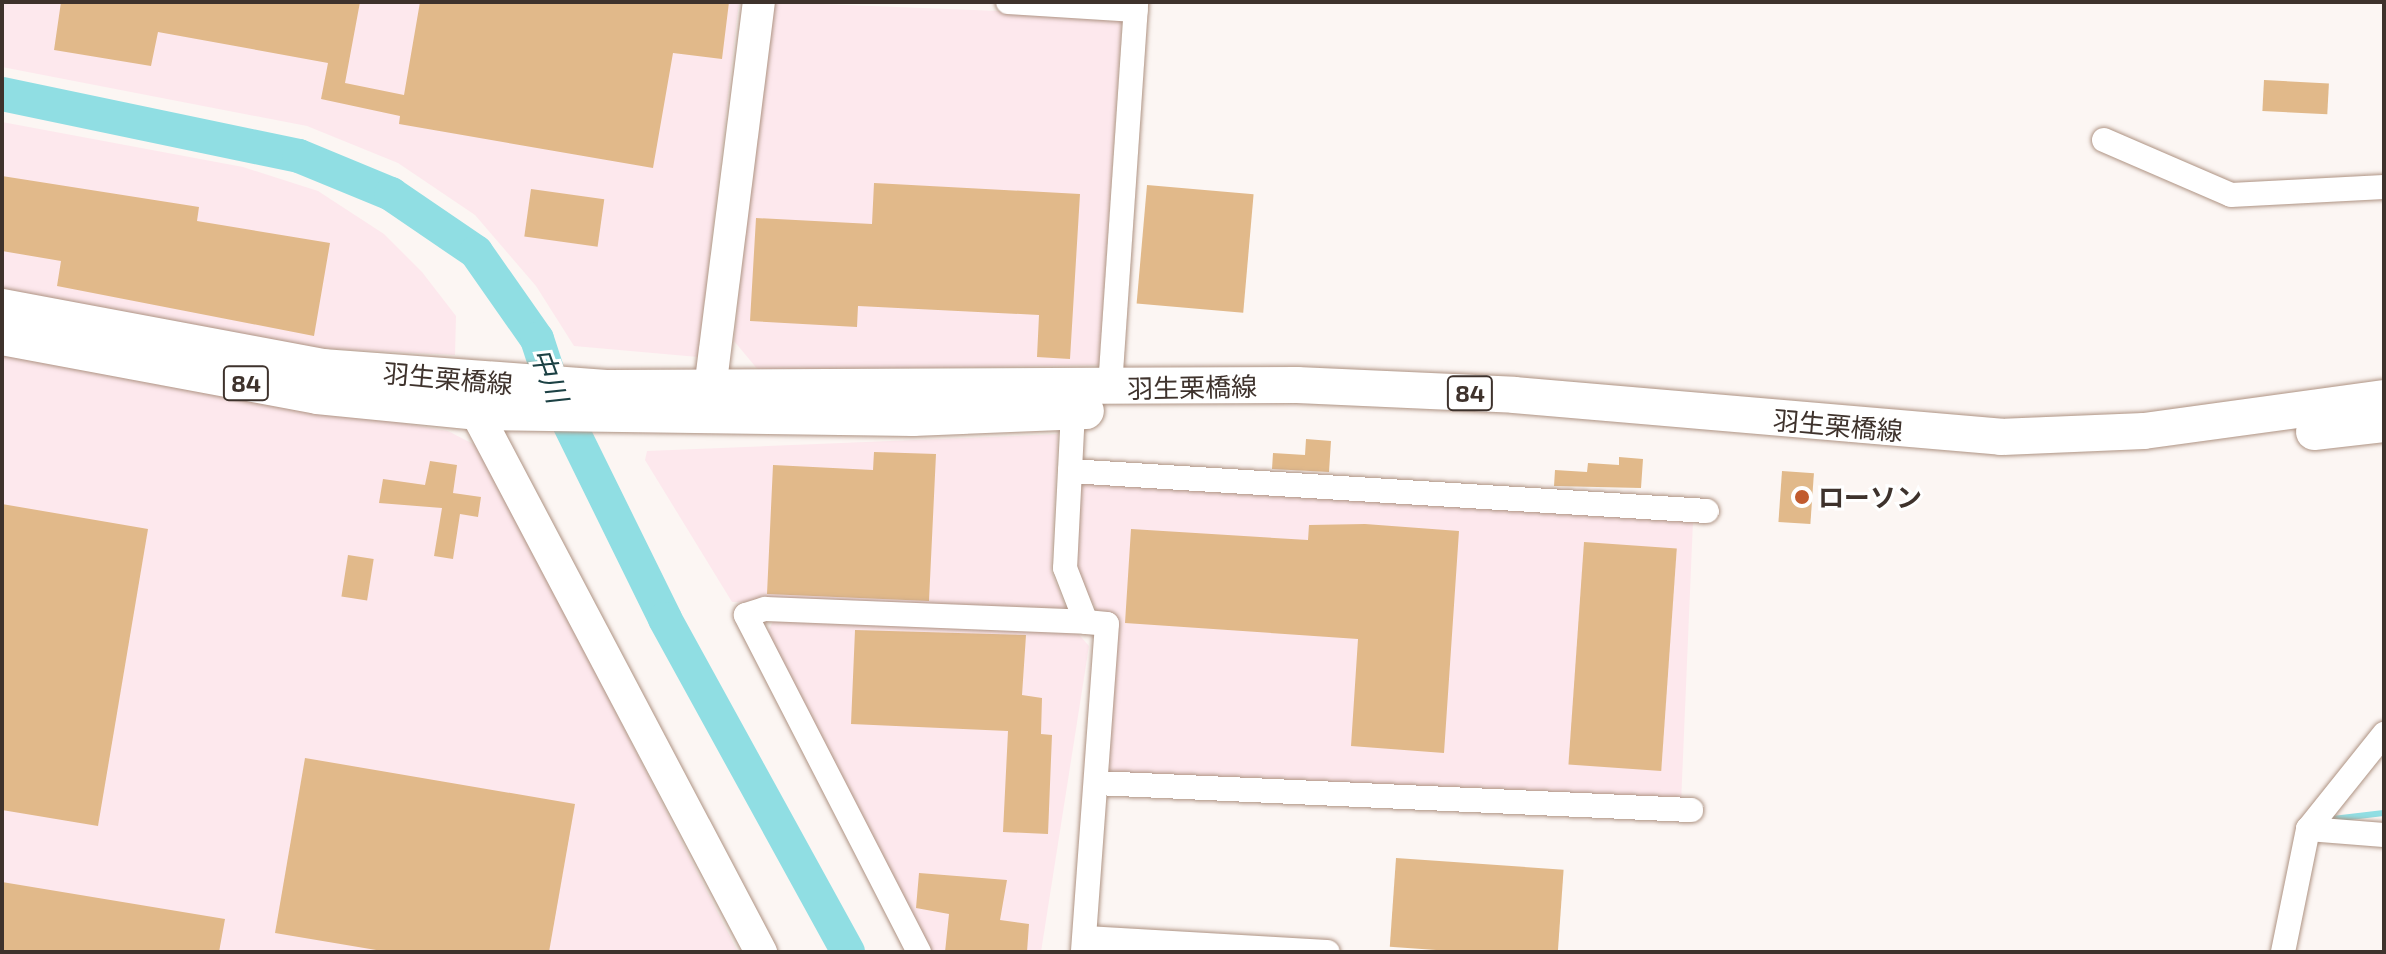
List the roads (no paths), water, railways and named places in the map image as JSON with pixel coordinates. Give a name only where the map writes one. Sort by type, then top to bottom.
[{"type":"main road","name":"羽生栗橋線","points":[[2,307],[322,367],[480,402]]},
{"type":"main road","name":"羽生栗橋線","points":[[2,337],[317,396],[480,402],[712,402],[1110,387],[1297,385],[1514,395],[2001,437],[2144,431],[2384,398]]},
{"type":"main road","name":"羽生栗橋線","points":[[712,402],[1073,411],[1265,403],[1515,414],[1993,456],[2138,452],[2384,424]]},
{"type":"street","points":[[712,402],[759,2]]},
{"type":"street","points":[[1008,2],[1136,6],[1110,387]]},
{"type":"street","points":[[2104,140],[2231,195],[2384,187]]},
{"type":"street","points":[[480,402],[761,952]]},
{"type":"street","points":[[1073,411],[1065,568],[1086,622]]},
{"type":"street","points":[[1070,471],[1707,511]]},
{"type":"street","points":[[919,952],[746,615],[765,609],[1107,624],[1084,945],[1328,952]]},
{"type":"street","points":[[2283,952],[2308,829],[2384,734]]},
{"type":"street","points":[[1096,783],[1691,810]]},
{"type":"street","points":[[2308,829],[2384,835]]},
{"type":"waterway","name":"中川","points":[[2,94],[299,156],[391,194],[476,252],[537,339],[556,397],[665,619],[848,952]]},
{"type":"waterway","points":[[2333,819],[2384,813]]},
{"type":"place","name":"ローソン","points":[[1802,497]]}]
